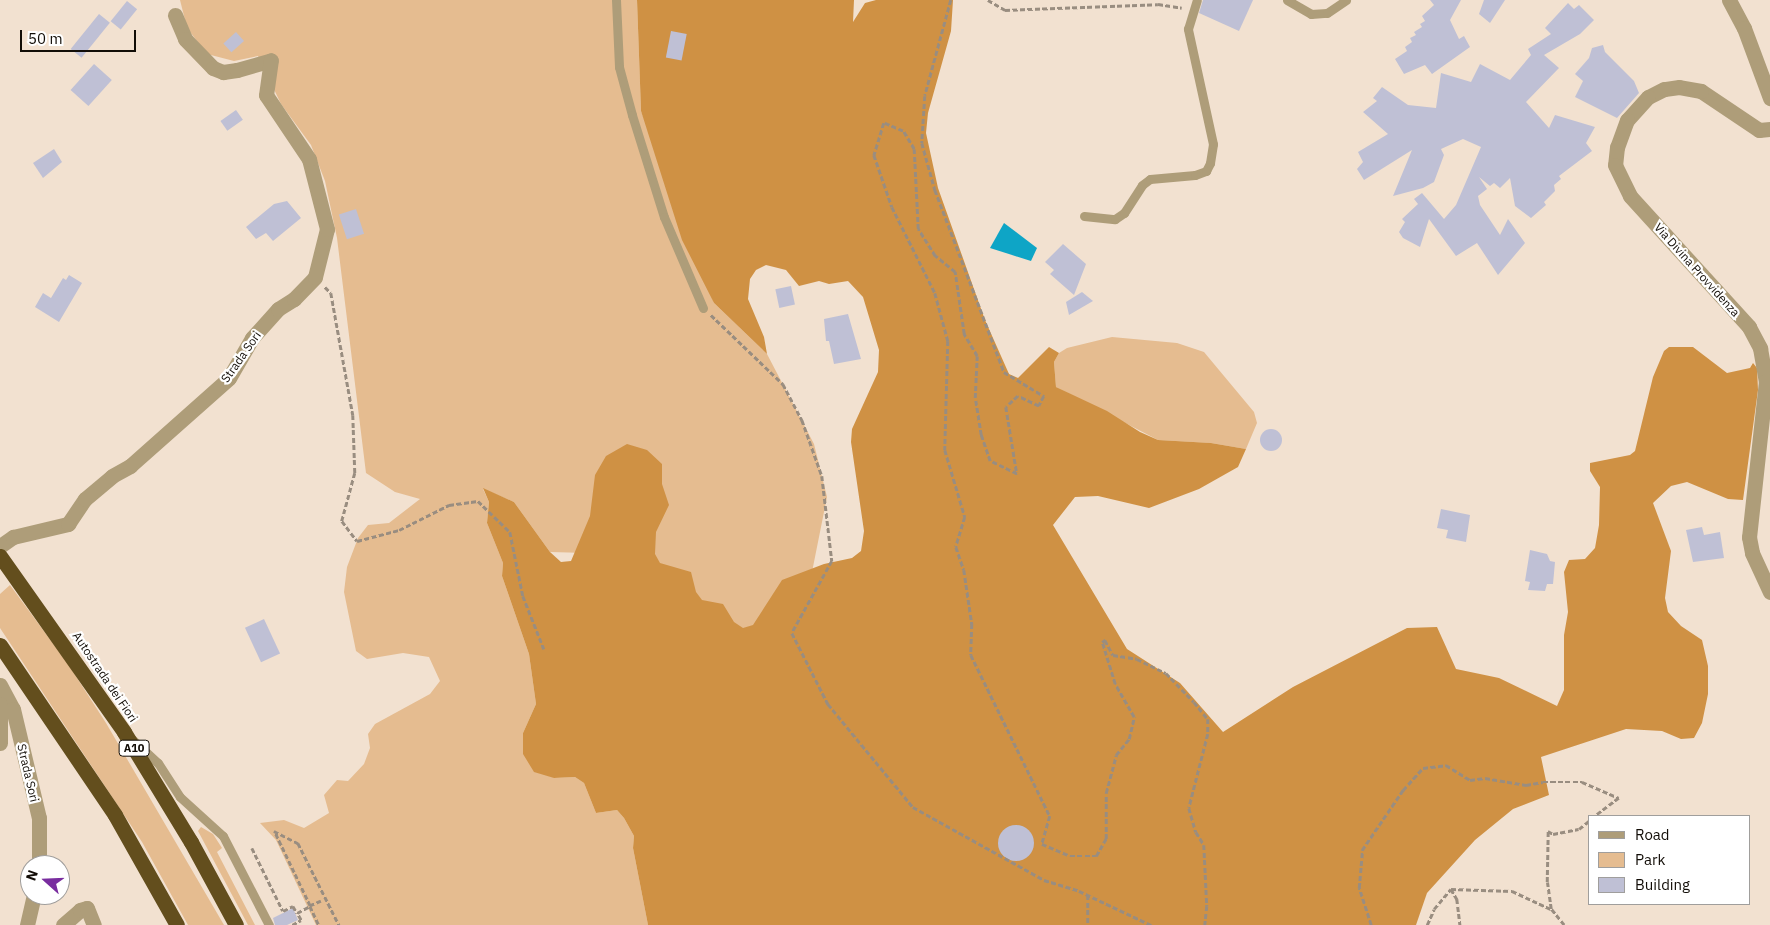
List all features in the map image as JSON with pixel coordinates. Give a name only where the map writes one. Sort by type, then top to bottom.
[{"type":"highway","name":"Autostrada dei Fiori","points":[[0,556],[124,732],[192,842],[236,925]]},
{"type":"highway","points":[[0,645],[115,815],[177,925]]},
{"type":"street","points":[[1729,0],[1744,28],[1770,98]]},
{"type":"street","name":"Strada Sori","points":[[0,546],[13,537],[68,524],[85,499],[144,454],[229,378],[252,338],[278,309],[294,299],[315,277],[327,229],[309,160],[266,96],[271,60],[223,72],[213,68],[185,38],[175,15]]},
{"type":"street","name":"Via Divina Provvidenza","points":[[1768,585],[1752,553],[1749,537],[1766,381],[1760,348],[1749,327],[1630,196],[1615,165],[1617,147],[1627,120],[1648,97],[1664,90],[1679,87],[1701,91],[1759,130],[1770,129]]},
{"type":"street","name":"Strada Sori","points":[[0,685],[13,710],[39,818],[39,855]]},
{"type":"street","points":[[0,704],[0,743]]},
{"type":"street","points":[[27,925],[32,905]]},
{"type":"street","points":[[62,925],[80,910],[87,908],[94,925]]},
{"type":"lane","points":[[616,0],[620,67],[632,115],[664,217],[703,308]]},
{"type":"lane","points":[[1084,216],[1115,219],[1150,179],[1195,175],[1206,171],[1210,164],[1213,144],[1188,29],[1197,0]]},
{"type":"lane","points":[[1287,0],[1311,14],[1327,14],[1346,0]]},
{"type":"lane","points":[[124,732],[158,763],[180,797],[223,836],[270,925]]},
{"type":"path","points":[[952,0],[925,96],[922,143],[935,190],[1004,372],[1044,396],[1039,406],[1018,396],[1006,407],[1017,474],[990,461],[981,435],[975,398],[977,356],[964,334],[955,272],[935,256],[918,229],[914,149],[903,131],[884,123],[874,155],[892,207],[935,293],[948,340],[946,450],[965,517],[956,547],[964,570],[971,615],[971,654],[1050,816],[1042,844],[1070,856],[1096,856],[1106,839],[1106,793],[1116,755],[1129,739],[1134,717],[1115,684],[1102,642],[1105,640],[1113,655],[1137,659],[1166,673],[1194,702],[1208,720],[1208,734],[1189,808],[1196,832],[1204,845],[1207,906],[1204,925]]},
{"type":"path","points":[[988,0],[1005,10],[1158,4],[1193,10]]},
{"type":"path","points":[[315,277],[331,293],[353,416],[355,473],[342,521],[357,542],[399,530],[449,505],[478,501],[510,532],[523,596],[544,649]]},
{"type":"path","points":[[703,308],[782,384],[802,420],[822,476],[832,561],[792,633],[828,704],[913,807],[1044,880],[1088,895],[1151,925]]},
{"type":"path","points":[[1371,925],[1359,888],[1362,850],[1403,790],[1423,768],[1446,765],[1470,780],[1486,778],[1526,785],[1543,782],[1582,782],[1619,798],[1596,815]]},
{"type":"path","points":[[1551,909],[1547,882],[1548,831],[1553,834],[1579,829],[1588,822]]},
{"type":"path","points":[[319,925],[274,830],[298,843],[338,925]]},
{"type":"path","points":[[252,848],[282,911],[294,906],[301,920],[292,925]]},
{"type":"path","points":[[1451,890],[1457,899],[1460,925]]},
{"type":"path","points":[[1427,925],[1434,909],[1451,890],[1512,891],[1551,909],[1564,925]]},
{"type":"path","points":[[1088,895],[1088,925]]},
{"type":"path","points":[[297,913],[321,901]]},
{"type":"green space","points":[[180,0],[637,0],[641,111],[714,303],[767,354],[814,444],[827,497],[801,627],[784,635],[714,624],[587,553],[550,552],[514,502],[483,489],[489,502],[487,523],[503,563],[502,576],[529,654],[536,704],[523,733],[554,778],[575,777],[584,783],[596,813],[617,810],[624,818],[634,836],[633,848],[648,925],[316,925],[276,840],[260,823],[284,820],[304,828],[329,813],[324,795],[337,780],[348,781],[364,764],[370,748],[368,734],[375,724],[430,694],[440,681],[429,657],[403,653],[367,659],[356,651],[344,592],[347,567],[358,538],[368,525],[389,523],[420,499],[395,492],[366,473],[337,238],[325,181],[311,145],[281,104],[258,56],[234,61],[207,54],[187,28]]},
{"type":"green space","points":[[1112,337],[1177,343],[1204,352],[1254,412],[1257,423],[1246,449],[1211,443],[1158,440],[1056,387],[1054,362],[1059,353],[1067,348]]},
{"type":"green space","points":[[10,585],[68,664],[106,723],[224,925],[188,925],[142,842],[0,628],[0,594]]},
{"type":"green space","points":[[201,827],[213,834],[222,848],[217,852],[255,925],[248,925],[198,831]]},
{"type":"shaded area","points":[[637,0],[854,0],[853,22],[865,3],[876,0],[953,0],[951,31],[928,113],[926,133],[938,188],[985,320],[1009,374],[1018,378],[1049,347],[1059,353],[1054,362],[1056,387],[1107,411],[1140,432],[1158,440],[1211,443],[1246,449],[1238,467],[1199,489],[1149,508],[1098,496],[1075,497],[1053,525],[1127,649],[1180,683],[1223,732],[1293,687],[1407,628],[1437,627],[1456,669],[1499,678],[1557,706],[1564,690],[1564,635],[1568,612],[1564,572],[1569,560],[1585,559],[1595,548],[1599,525],[1600,487],[1590,471],[1590,463],[1630,455],[1635,451],[1653,377],[1664,351],[1669,347],[1693,347],[1727,373],[1750,368],[1753,363],[1757,368],[1758,390],[1743,500],[1728,499],[1687,482],[1671,486],[1653,503],[1671,551],[1665,598],[1668,612],[1681,626],[1702,640],[1708,666],[1708,694],[1702,723],[1694,738],[1681,739],[1662,731],[1626,729],[1541,757],[1549,795],[1513,809],[1475,840],[1427,893],[1416,925],[648,925],[633,848],[634,836],[624,818],[617,810],[596,813],[584,783],[575,777],[554,778],[534,772],[523,754],[523,733],[536,704],[529,654],[502,576],[503,563],[487,523],[489,502],[483,488],[514,502],[550,552],[561,562],[571,561],[590,516],[595,475],[606,456],[627,444],[647,450],[662,464],[662,484],[669,505],[656,532],[655,554],[660,563],[691,572],[696,592],[702,600],[723,604],[734,622],[743,628],[753,625],[782,580],[824,564],[852,558],[861,551],[864,531],[851,442],[852,429],[878,372],[879,350],[863,297],[848,281],[829,284],[819,281],[799,286],[786,270],[766,265],[756,270],[750,279],[748,299],[764,337],[767,354],[714,303],[682,240],[641,111]]},
{"type":"water","points":[[1004,223],[1037,248],[1031,261],[990,248]]},
{"type":"building","points":[[1203,0],[1253,0],[1239,31],[1199,13]]},
{"type":"building","points":[[1430,0],[1461,0],[1450,20],[1459,39],[1464,36],[1470,47],[1432,74],[1425,65],[1404,74],[1395,59],[1407,51],[1405,47],[1412,42],[1410,38],[1416,35],[1414,32],[1422,27],[1420,24],[1425,21],[1422,16],[1434,5]]},
{"type":"building","points":[[1484,0],[1505,0],[1490,23],[1479,14]]},
{"type":"building","points":[[127,1],[137,9],[121,29],[111,21]]},
{"type":"building","points":[[1568,3],[1574,9],[1579,5],[1594,20],[1580,34],[1544,55],[1559,68],[1526,102],[1549,128],[1555,115],[1595,127],[1586,143],[1592,151],[1559,176],[1561,179],[1554,185],[1555,191],[1544,202],[1546,205],[1531,218],[1515,206],[1510,178],[1500,188],[1494,183],[1490,186],[1479,177],[1487,189],[1478,196],[1480,205],[1500,235],[1508,219],[1525,243],[1498,275],[1477,243],[1456,256],[1429,219],[1420,247],[1403,238],[1399,232],[1405,222],[1402,219],[1418,204],[1414,199],[1422,193],[1444,219],[1456,205],[1481,147],[1463,139],[1441,149],[1444,155],[1434,182],[1423,188],[1393,196],[1412,150],[1364,180],[1357,169],[1363,162],[1358,152],[1388,134],[1363,112],[1377,101],[1373,98],[1382,87],[1408,105],[1436,108],[1441,73],[1471,82],[1480,64],[1510,80],[1531,55],[1528,49],[1551,34],[1545,28]]},
{"type":"building","points":[[99,14],[110,23],[82,58],[71,49]]},
{"type":"building","points":[[671,31],[687,34],[682,61],[666,58]]},
{"type":"building","points":[[236,32],[244,41],[231,52],[223,43]]},
{"type":"building","points":[[1603,45],[1605,52],[1634,81],[1639,93],[1617,118],[1575,97],[1583,81],[1575,74],[1589,58],[1592,48]]},
{"type":"building","points":[[94,64],[112,80],[88,106],[71,90]]},
{"type":"building","points":[[236,110],[243,120],[227,131],[220,121]]},
{"type":"building","points":[[54,149],[62,162],[43,178],[33,163]]},
{"type":"building","points":[[287,201],[301,218],[273,241],[266,233],[256,239],[246,227],[274,204]]},
{"type":"building","points":[[356,209],[364,234],[347,239],[339,215]]},
{"type":"building","points":[[1063,244],[1086,264],[1074,295],[1050,274],[1054,270],[1045,262]]},
{"type":"building","points":[[69,275],[82,283],[59,322],[35,307],[43,293],[51,298],[63,278],[66,280]]},
{"type":"building","points":[[791,286],[795,305],[779,308],[775,289]]},
{"type":"building","points":[[1082,292],[1093,301],[1069,315],[1066,302]]},
{"type":"building","points":[[848,314],[861,359],[834,364],[829,341],[826,341],[824,319]]},
{"type":"building","points":[[1271,429],[1279,432],[1282,440],[1279,448],[1271,451],[1263,448],[1260,440],[1263,432]]},
{"type":"building","points":[[1441,509],[1470,515],[1466,542],[1446,538],[1448,530],[1437,528]]},
{"type":"building","points":[[1702,527],[1704,535],[1720,532],[1724,558],[1693,562],[1686,530]]},
{"type":"building","points":[[1530,550],[1547,554],[1550,561],[1555,562],[1553,584],[1547,584],[1545,591],[1528,590],[1530,582],[1525,581]]},
{"type":"building","points":[[264,619],[280,653],[261,662],[245,628]]},
{"type":"building","points":[[1016,825],[1023,826],[1029,830],[1033,836],[1033,850],[1029,856],[1023,860],[1016,861],[1009,860],[1003,856],[999,850],[998,843],[999,836],[1003,830],[1009,826]]},
{"type":"building","points":[[293,908],[298,920],[287,925],[275,925],[273,918]]}]
